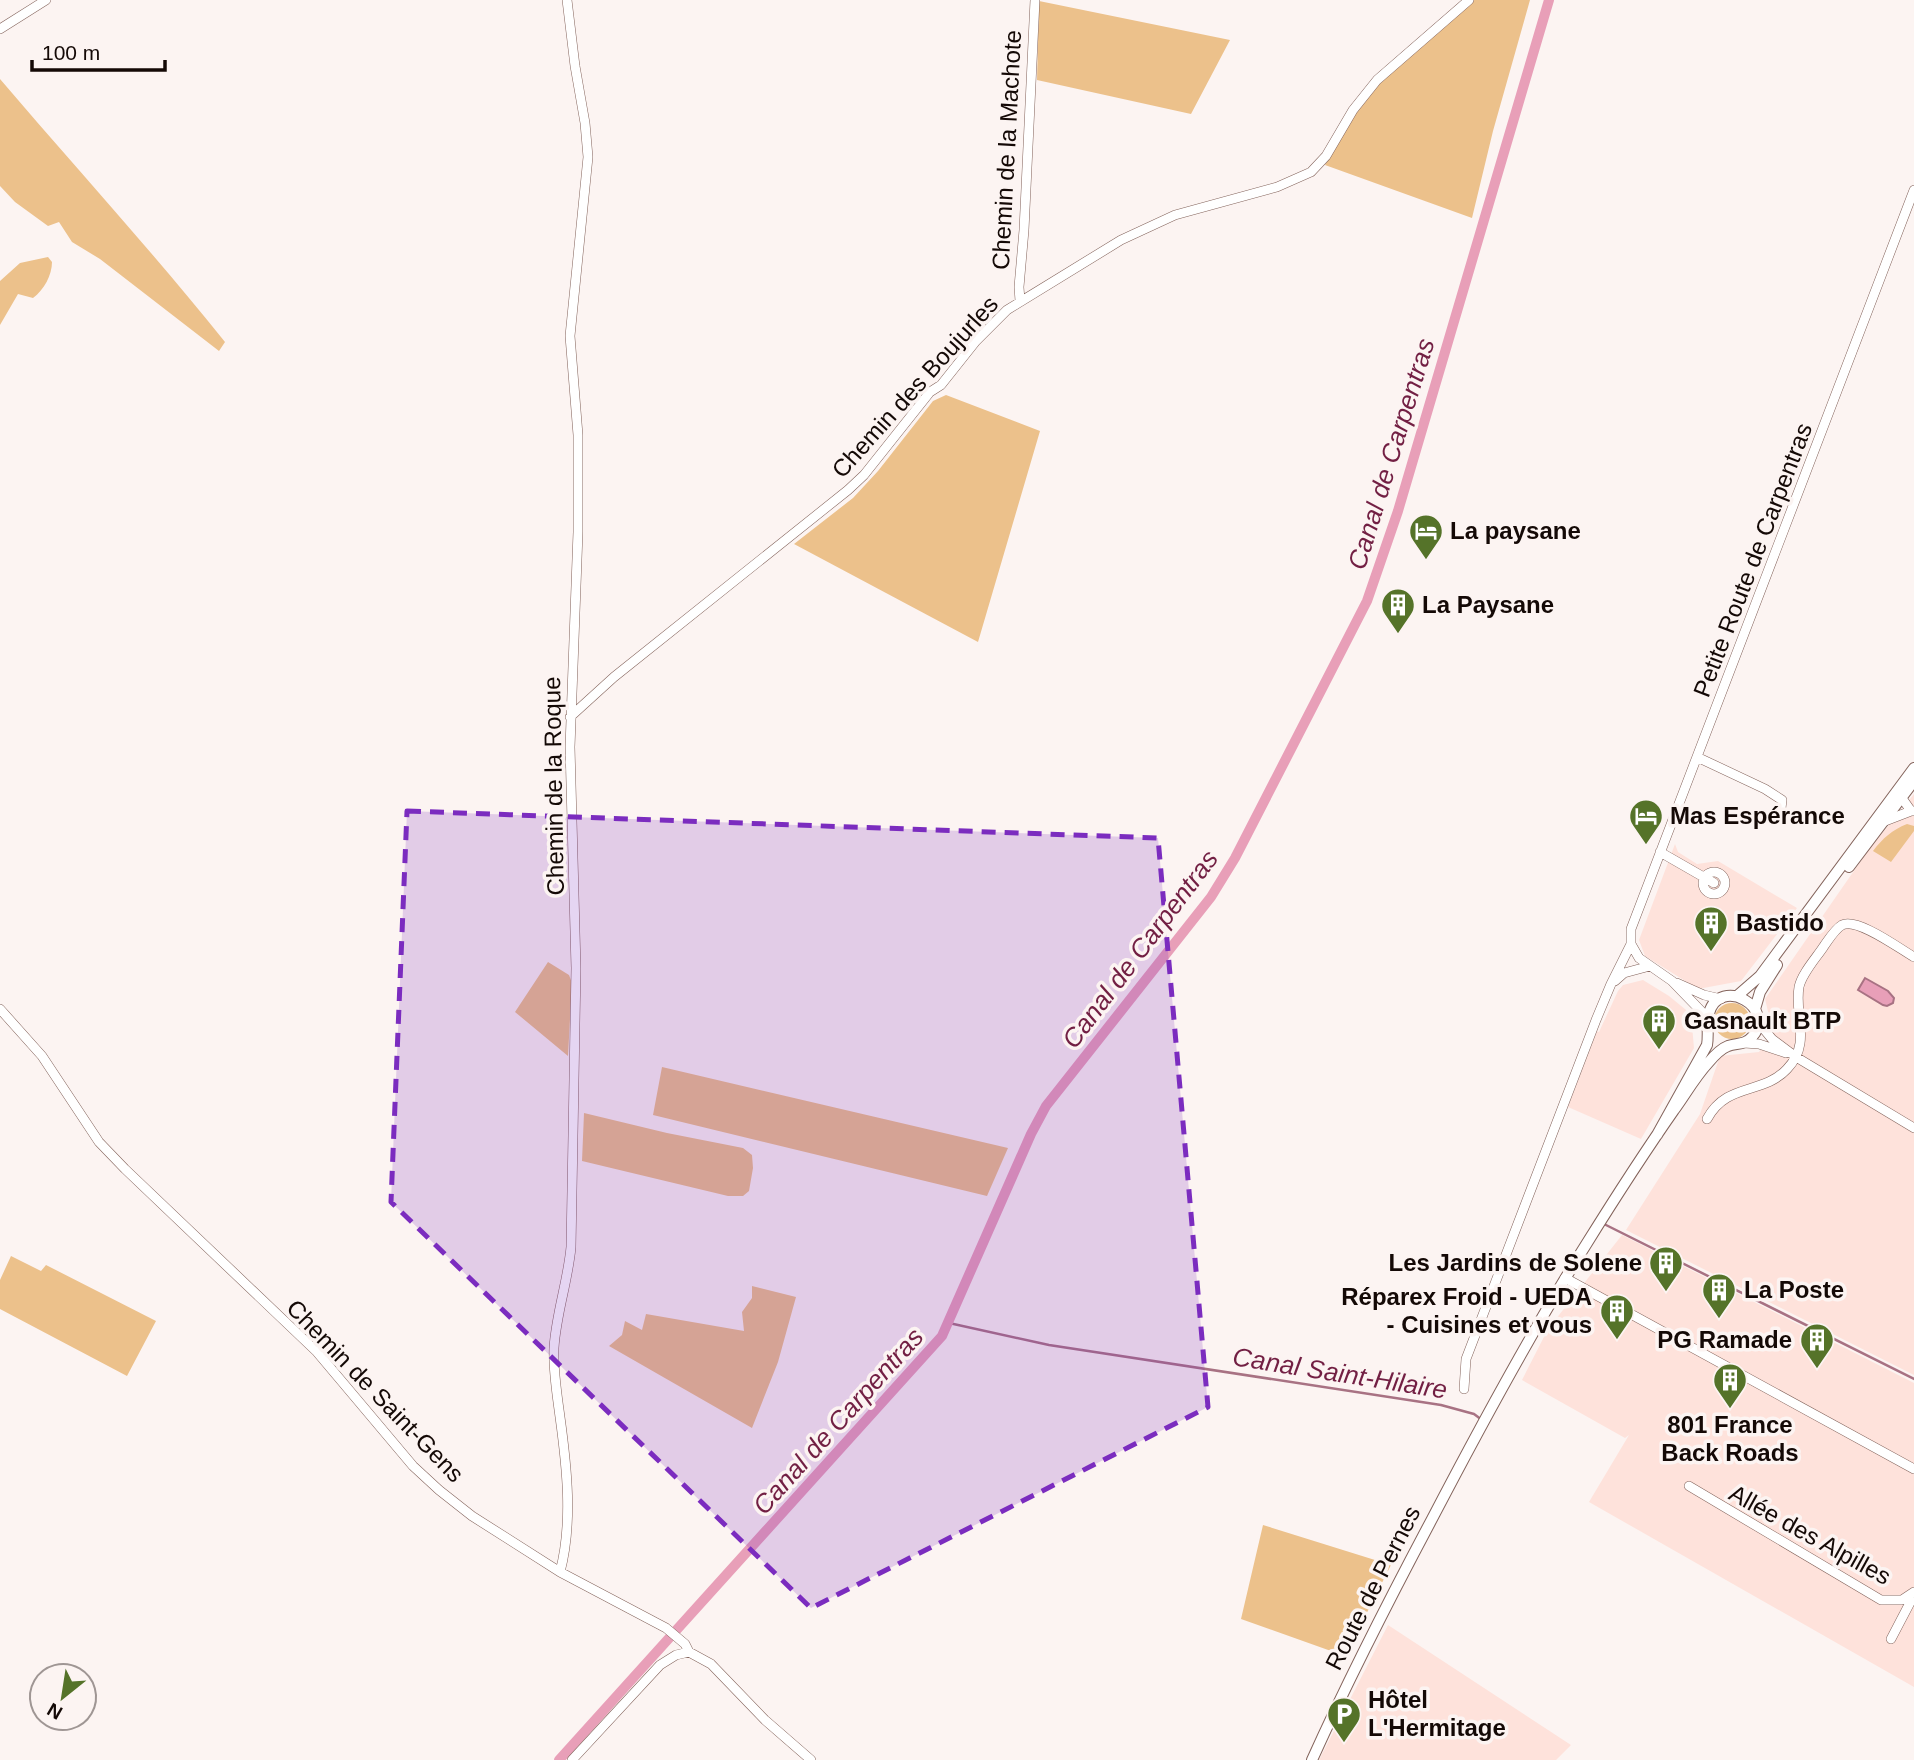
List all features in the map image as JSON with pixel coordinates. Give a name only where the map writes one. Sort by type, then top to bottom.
[{"type":"main road","points":[[1657,1135],[1701,1058],[1713,1004],[1721,999],[1737,996],[1760,976],[1914,768]]},
{"type":"main road","points":[[1755,1009],[1768,979],[1907,792]]},
{"type":"main road","points":[[1657,1135],[1708,1063],[1729,1046],[1744,1043],[1756,1030],[1758,1021],[1755,1009],[1751,1003],[1737,996]]},
{"type":"main road","points":[[1709,1026],[1721,1043],[1729,1046]]},
{"type":"main road","name":"Route de Pernes","points":[[1312,1760],[1380,1617],[1475,1436],[1565,1278],[1657,1135]]},
{"type":"street","points":[[0,29],[46,0]]},
{"type":"street","name":"Chemin de la Roque","points":[[560,1572],[567,1544],[567,1520],[565,1454],[554,1370],[554,1347],[569,1273],[571,1247],[576,968],[569,788],[578,532],[578,435],[570,336],[588,157],[567,0]]},
{"type":"street","name":"Chemin de la Machote","points":[[1020,302],[1018,287],[1024,230],[1035,0]]},
{"type":"street","name":"Chemin des Boujurles","points":[[570,717],[614,677],[848,491],[864,475],[930,391],[941,385],[976,341],[1007,310],[1121,240],[1175,215],[1277,187],[1311,172],[1326,156],[1353,110],[1377,80],[1469,0]]},
{"type":"street","name":"Petite Route de Carpentras","points":[[1464,1390],[1466,1359],[1611,984],[1632,944],[1631,929],[1914,190]]},
{"type":"street","points":[[1697,757],[1765,789],[1782,800],[1780,817]]},
{"type":"street","points":[[1883,822],[1892,816],[1912,811],[1907,792],[1914,768]]},
{"type":"street","points":[[1888,800],[1907,792]]},
{"type":"street","points":[[1660,852],[1714,883]]},
{"type":"street","points":[[1707,1119],[1716,1105],[1731,1093],[1772,1080],[1787,1070],[1796,1057],[1802,1034],[1797,1008],[1800,984],[1830,936],[1843,925],[1851,923],[1863,927],[1914,957]]},
{"type":"street","points":[[1632,944],[1639,958],[1672,981],[1704,995],[1721,999]]},
{"type":"street","points":[[1611,984],[1624,973],[1650,966]]},
{"type":"street","points":[[1672,981],[1702,1012],[1709,1026]]},
{"type":"street","name":"Chemin de Saint-Gens","points":[[0,1009],[42,1056],[99,1142],[317,1352],[413,1466],[472,1516],[560,1572],[669,1630],[689,1652],[711,1664],[765,1720],[811,1760]]},
{"type":"street","points":[[1758,1021],[1772,1038],[1796,1057],[1914,1128]]},
{"type":"street","points":[[1744,1043],[1759,1044],[1796,1057]]},
{"type":"street","points":[[1565,1278],[1914,1469]]},
{"type":"street","name":"Allée des Alpilles","points":[[1689,1486],[1881,1600],[1902,1600],[1914,1593]]},
{"type":"street","points":[[1891,1639],[1914,1593]]},
{"type":"street","points":[[572,1760],[660,1664],[676,1655],[689,1652]]},
{"type":"street","points":[[582,1749],[585,1760]]},
{"type":"highlighted area","points":[[407,811],[1158,838],[1208,1407],[811,1608],[391,1202]]},
{"type":"shaded area","points":[[1471,0],[1530,0],[1472,218],[1325,165],[1356,113],[1376,86]]},
{"type":"shaded area","points":[[1039,1],[1230,40],[1191,114],[1037,80]]},
{"type":"shaded area","points":[[0,79],[198,308],[225,342],[219,351],[100,259],[72,242],[59,222],[48,226],[15,202],[0,186]]},
{"type":"shaded area","points":[[48,257],[52,267],[44,287],[33,298],[18,294],[0,325],[0,281],[20,263]]},
{"type":"shaded area","points":[[946,395],[1040,431],[978,642],[794,544],[853,498],[878,471],[933,401]]},
{"type":"shaded area","points":[[1914,794],[1914,1375],[1626,1230],[1700,1114],[1720,1056],[1759,1052],[1773,1032],[1765,999],[1867,852]]},
{"type":"shaded area","points":[[1907,824],[1914,826],[1914,831],[1891,862],[1873,851],[1888,835]]},
{"type":"shaded area","points":[[1675,844],[1678,852],[1697,864],[1718,861],[1797,908],[1741,981],[1698,989],[1645,956],[1639,940]]},
{"type":"shaded area","points":[[548,962],[569,975],[572,983],[568,1056],[515,1012]]},
{"type":"shaded area","points":[[1865,978],[1888,991],[1894,998],[1893,1003],[1883,1005],[1858,990]]},
{"type":"shaded area","points":[[1643,980],[1691,1014],[1694,1048],[1641,1139],[1568,1107],[1597,1031],[1599,1032],[1618,991],[1623,985]]},
{"type":"shaded area","points":[[1732,1003],[1745,1008],[1750,1021],[1745,1034],[1732,1039],[1719,1034],[1714,1021],[1719,1008]]},
{"type":"shaded area","points":[[662,1067],[1008,1148],[987,1196],[653,1115]]},
{"type":"shaded area","points":[[584,1113],[743,1148],[752,1155],[749,1191],[743,1196],[728,1196],[582,1161]]},
{"type":"shaded area","points":[[1622,1235],[1914,1383],[1914,1687],[1589,1502],[1629,1435],[1625,1438],[1522,1380],[1548,1329]]},
{"type":"shaded area","points":[[11,1256],[41,1271],[46,1265],[156,1321],[127,1376],[0,1309],[0,1280]]},
{"type":"shaded area","points":[[752,1286],[796,1297],[778,1362],[752,1428],[609,1346],[622,1335],[625,1321],[642,1330],[646,1314],[744,1331],[742,1312],[752,1298]]},
{"type":"shaded area","points":[[1263,1525],[1391,1565],[1345,1656],[1241,1619]]},
{"type":"shaded area","points":[[1388,1625],[1571,1745],[1556,1760],[1319,1760]]},
{"type":"waterway","name":"Canal de Carpentras","points":[[559,1760],[942,1336],[1031,1134],[1046,1106],[1211,897],[1235,858],[1367,601],[1398,511],[1549,0]]},
{"type":"waterway","name":"Canal Saint-Hilaire","points":[[1604,1224],[1914,1379]]},
{"type":"waterway","name":"Canal Saint-Hilaire","points":[[949,1323],[1049,1345],[1441,1405],[1474,1414],[1482,1420]]},
{"type":"place","name":"La paysane","points":[[1426,561]]},
{"type":"place","name":"La Paysane","points":[[1398,635]]},
{"type":"place","name":"Mas Espérance","points":[[1646,846]]},
{"type":"place","name":"Bastido","points":[[1711,953]]},
{"type":"place","name":"Gasnault BTP","points":[[1659,1051]]},
{"type":"place","name":"Les Jardins de Solene","points":[[1666,1293]]},
{"type":"place","name":"La Poste","points":[[1719,1320]]},
{"type":"place","name":"Réparex Froid - UEDA - Cuisines et vous","points":[[1617,1341]]},
{"type":"place","name":"PG Ramade","points":[[1817,1370]]},
{"type":"place","name":"801 France Back Roads","points":[[1730,1410]]},
{"type":"place","name":"Hôtel L'Hermitage","points":[[1344,1744]]}]
